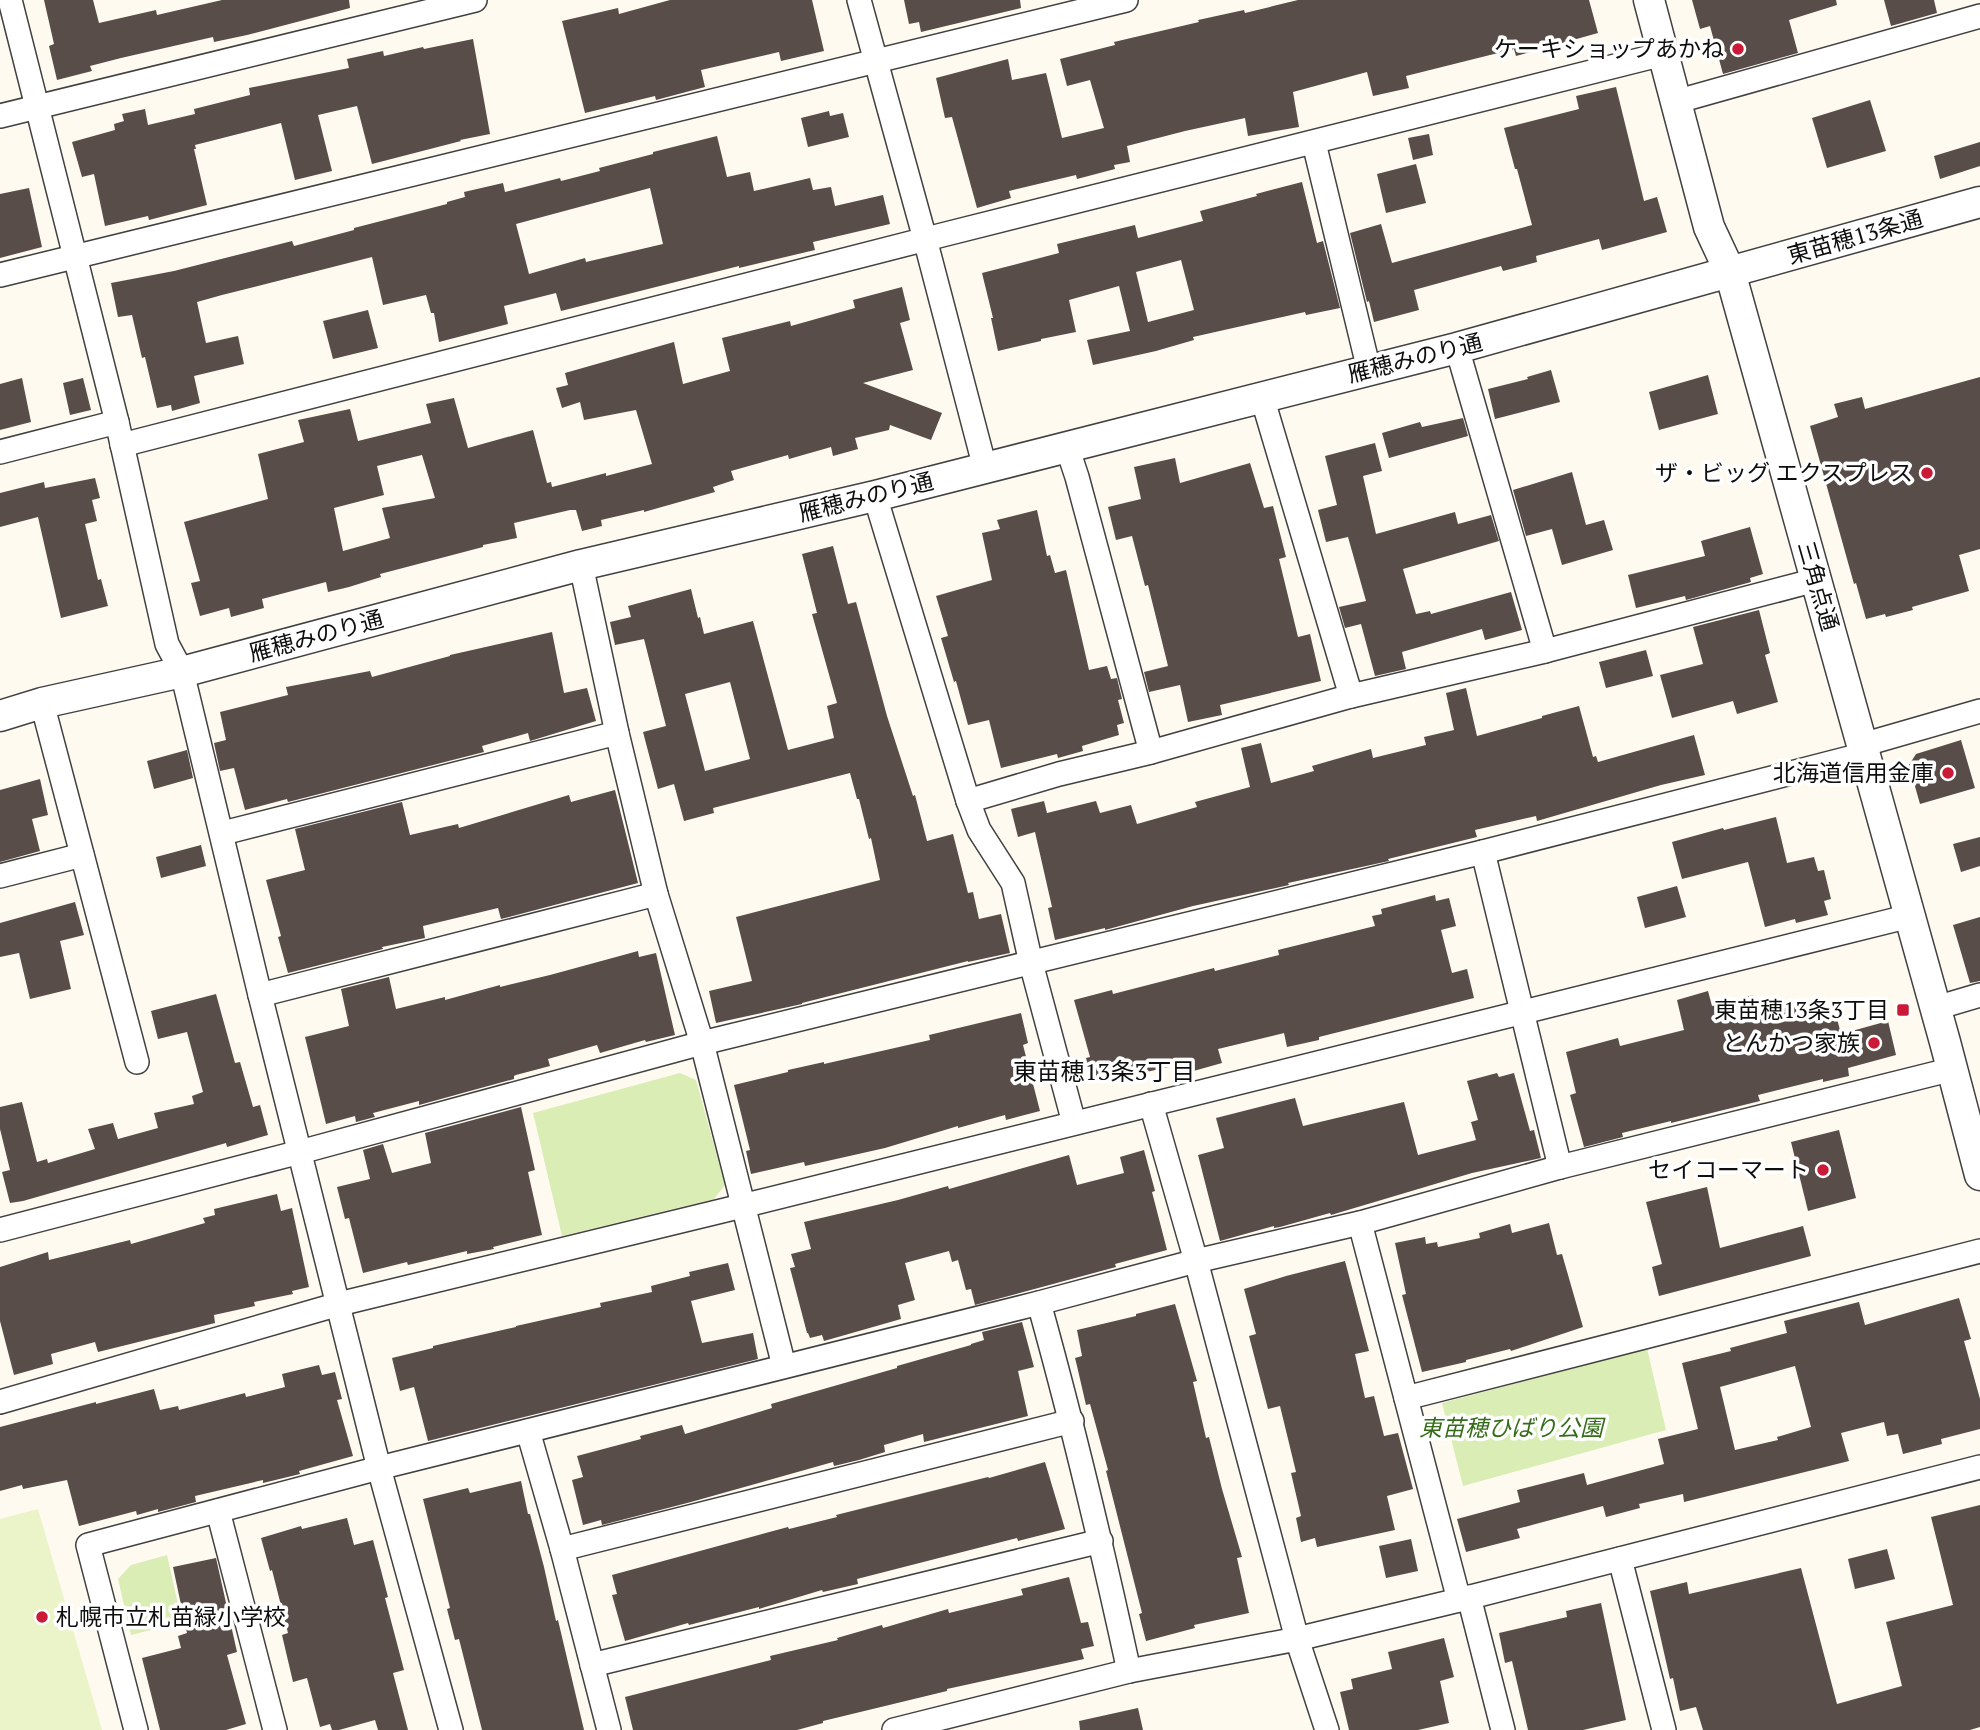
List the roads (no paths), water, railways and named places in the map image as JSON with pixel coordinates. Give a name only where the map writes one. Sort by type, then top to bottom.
[{"type":"street","points":[[10,0],[117,422],[167,644],[182,672],[379,1468],[451,1730]]},
{"type":"street","points":[[0,116],[429,6],[475,0]]},
{"type":"street","points":[[859,0],[985,468]]},
{"type":"street","points":[[0,275],[1126,0]]},
{"type":"street","name":"三角点通","points":[[1649,0],[1709,227],[1730,272],[1953,1069],[1980,1175]]},
{"type":"street","points":[[1675,102],[1980,16]]},
{"type":"street","points":[[122,445],[925,239],[1663,54]]},
{"type":"street","points":[[1314,142],[1369,370]]},
{"type":"street","name":"東苗穂13条通","points":[[1730,272],[1980,202]]},
{"type":"street","name":"雁穂みのり通","points":[[0,716],[182,672],[581,565],[875,496],[1457,348],[1730,272]]},
{"type":"street","points":[[1457,348],[1545,651]]},
{"type":"street","points":[[1262,397],[1351,696]]},
{"type":"street","points":[[0,452],[117,422]]},
{"type":"street","points":[[1067,447],[1152,752]]},
{"type":"street","points":[[875,496],[968,801],[979,830],[1013,883],[1031,963],[1074,1122]]},
{"type":"street","points":[[581,565],[617,733],[656,894],[702,1044],[784,1366]]},
{"type":"street","points":[[968,801],[1351,696],[1545,651],[1816,580]]},
{"type":"street","points":[[42,704],[137,1062]]},
{"type":"street","points":[[0,1230],[702,1044],[1483,852],[1863,750],[1980,711]]},
{"type":"street","points":[[222,833],[617,733]]},
{"type":"street","points":[[1483,852],[1560,1167]]},
{"type":"street","points":[[0,876],[82,855]]},
{"type":"street","points":[[260,995],[656,894]]},
{"type":"street","points":[[0,1402],[339,1304],[1910,916]]},
{"type":"street","points":[[1936,1008],[1980,995]]},
{"type":"street","points":[[136,1730],[88,1545],[379,1468],[1039,1303],[1196,1261],[1360,1223],[1560,1167],[1953,1069]]},
{"type":"street","points":[[1151,1104],[1297,1639],[1326,1730]]},
{"type":"street","points":[[1360,1223],[1406,1398],[1503,1730]]},
{"type":"street","points":[[1406,1398],[1980,1251]]},
{"type":"street","points":[[1039,1303],[1072,1421],[1129,1671]]},
{"type":"street","points":[[562,1549],[1072,1421]]},
{"type":"street","points":[[528,1431],[609,1730]]},
{"type":"street","points":[[894,1730],[1129,1671],[1297,1639],[1980,1467]]},
{"type":"street","points":[[218,1511],[275,1730]]},
{"type":"street","points":[[592,1665],[1101,1541]]},
{"type":"street","points":[[1620,1559],[1664,1730]]},
{"type":"place","name":"ケーキショップあかね","points":[[1738,49]]},
{"type":"place","name":"ザ・ビッグ エクスプレス","points":[[1927,473]]},
{"type":"place","name":"北海道信用金庫","points":[[1948,773]]},
{"type":"place","name":"東苗穂13条3丁目","points":[[1903,1010]]},
{"type":"place","name":"とんかつ家族","points":[[1874,1043]]},
{"type":"place","name":"セイコーマート","points":[[1823,1170]]},
{"type":"place","name":"札幌市立札苗緑小学校","points":[[42,1617]]},
{"type":"district","name":"東苗穂13条3丁目","points":[[1104,1072]]},
{"type":"park label","name":"東苗穂ひばり公園","points":[[1511,1428]]}]
